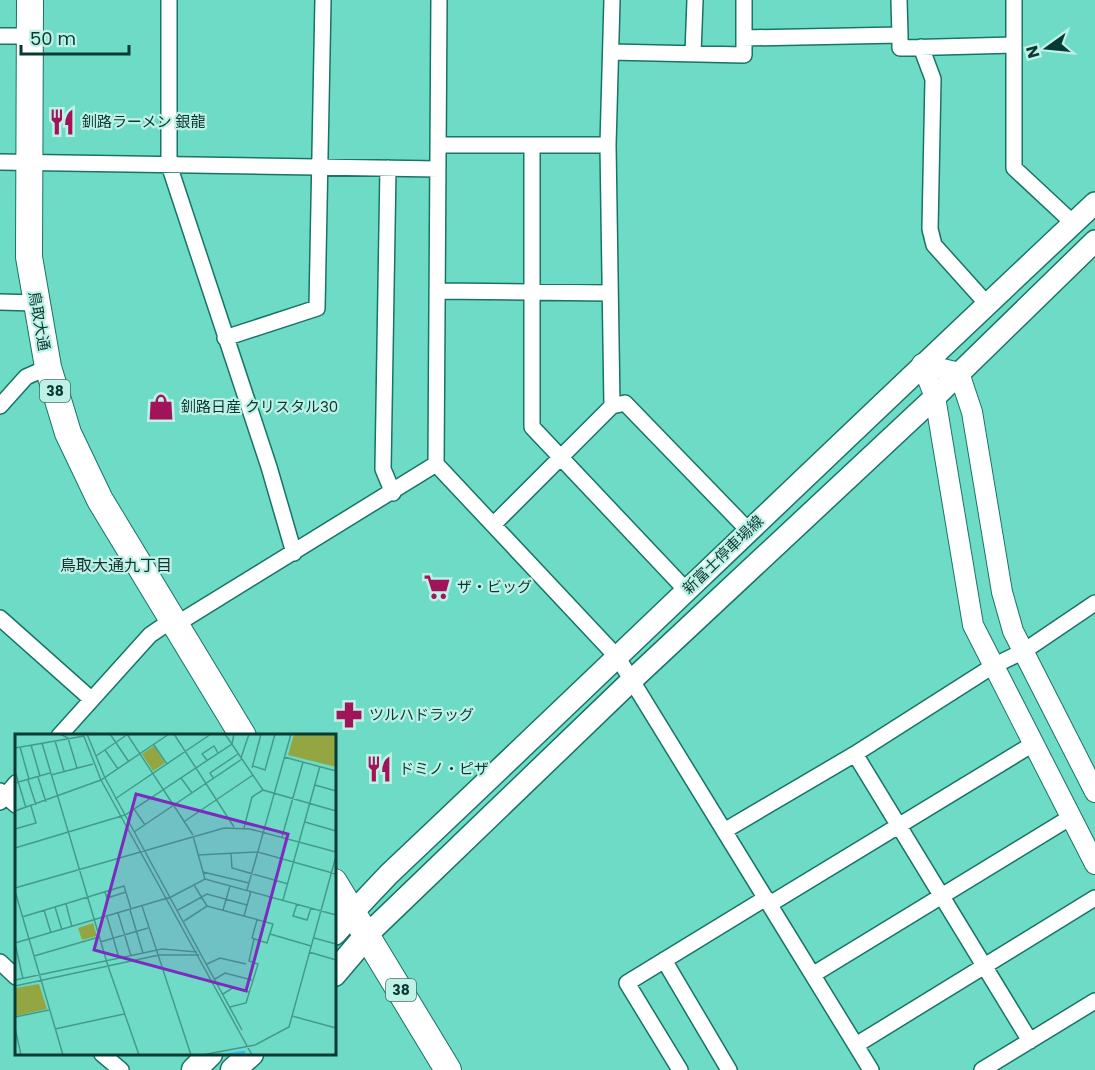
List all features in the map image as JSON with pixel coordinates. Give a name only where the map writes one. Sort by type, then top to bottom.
[{"type":"highway","name":"鳥取大通","points":[[30,0],[29,257],[35,303],[48,367],[68,433],[100,500],[242,734]]},
{"type":"highway","name":"38","points":[[336,885],[368,934],[448,1070]]},
{"type":"main road","name":"新富士停車場線","points":[[354,911],[389,874],[618,658],[922,364],[1095,203]]},
{"type":"main road","name":"新富士停車場線","points":[[368,934],[632,680],[935,397],[1095,241]]},
{"type":"main road","points":[[336,931],[354,911]]},
{"type":"main road","points":[[336,972],[368,934]]},
{"type":"main road","points":[[194,1070],[208,1055]]},
{"type":"main road","points":[[233,1070],[248,1055]]},
{"type":"street","points":[[169,0],[169,165],[269,467],[294,553]]},
{"type":"street","points":[[225,338],[317,308],[323,0]]},
{"type":"street","points":[[439,0],[436,464],[618,658],[871,1070]]},
{"type":"street","points":[[612,0],[608,145],[612,406]]},
{"type":"street","points":[[693,54],[695,0]]},
{"type":"street","points":[[611,52],[744,55],[744,0]]},
{"type":"street","points":[[899,0],[900,48],[1014,45]]},
{"type":"street","points":[[1014,0],[1014,168],[1073,223]]},
{"type":"street","points":[[744,38],[900,35]]},
{"type":"street","points":[[0,36],[31,36]]},
{"type":"street","points":[[921,47],[933,79],[930,229],[934,245],[987,304]]},
{"type":"street","points":[[438,145],[608,145]]},
{"type":"street","points":[[532,145],[532,427],[686,591]]},
{"type":"street","points":[[0,162],[438,169]]},
{"type":"street","points":[[388,168],[384,469],[393,493]]},
{"type":"street","points":[[438,291],[610,293]]},
{"type":"street","points":[[0,302],[35,303]]},
{"type":"street","points":[[922,364],[959,374],[972,412],[1002,592],[1013,631],[1095,792]]},
{"type":"street","points":[[922,364],[935,397],[973,625],[1095,864]]},
{"type":"street","points":[[0,406],[26,377],[48,367]]},
{"type":"street","points":[[493,525],[612,406],[625,403],[749,531]]},
{"type":"street","points":[[59,734],[150,634],[174,623],[294,553],[436,464]]},
{"type":"street","points":[[724,831],[855,754],[993,666],[1023,651],[1095,603]]},
{"type":"street","points":[[0,618],[91,699]]},
{"type":"street","points":[[680,1070],[627,983],[899,826],[1033,744]]},
{"type":"street","points":[[855,754],[1030,1041]]},
{"type":"street","points":[[5,798],[15,784]]},
{"type":"street","points":[[814,974],[1071,817]]},
{"type":"street","points":[[856,1045],[1095,898]]},
{"type":"street","points":[[664,960],[729,1070]]},
{"type":"street","points":[[0,962],[15,976]]},
{"type":"street","points":[[982,1070],[1003,1064],[1030,1041],[1095,1001]]},
{"type":"street","points":[[104,1055],[121,1070]]},
{"type":"place","name":"釧路ラーメン 銀龍","points":[[62,122]]},
{"type":"place","name":"釧路日産 クリスタル30","points":[[161,407]]},
{"type":"place","name":"ザ・ビッグ","points":[[437,587]]},
{"type":"place","name":"ツルハドラッグ","points":[[349,715]]},
{"type":"place","name":"ドミノ・ピザ","points":[[379,769]]},
{"type":"district","name":"鳥取大通九丁目","points":[[116,565]]}]
